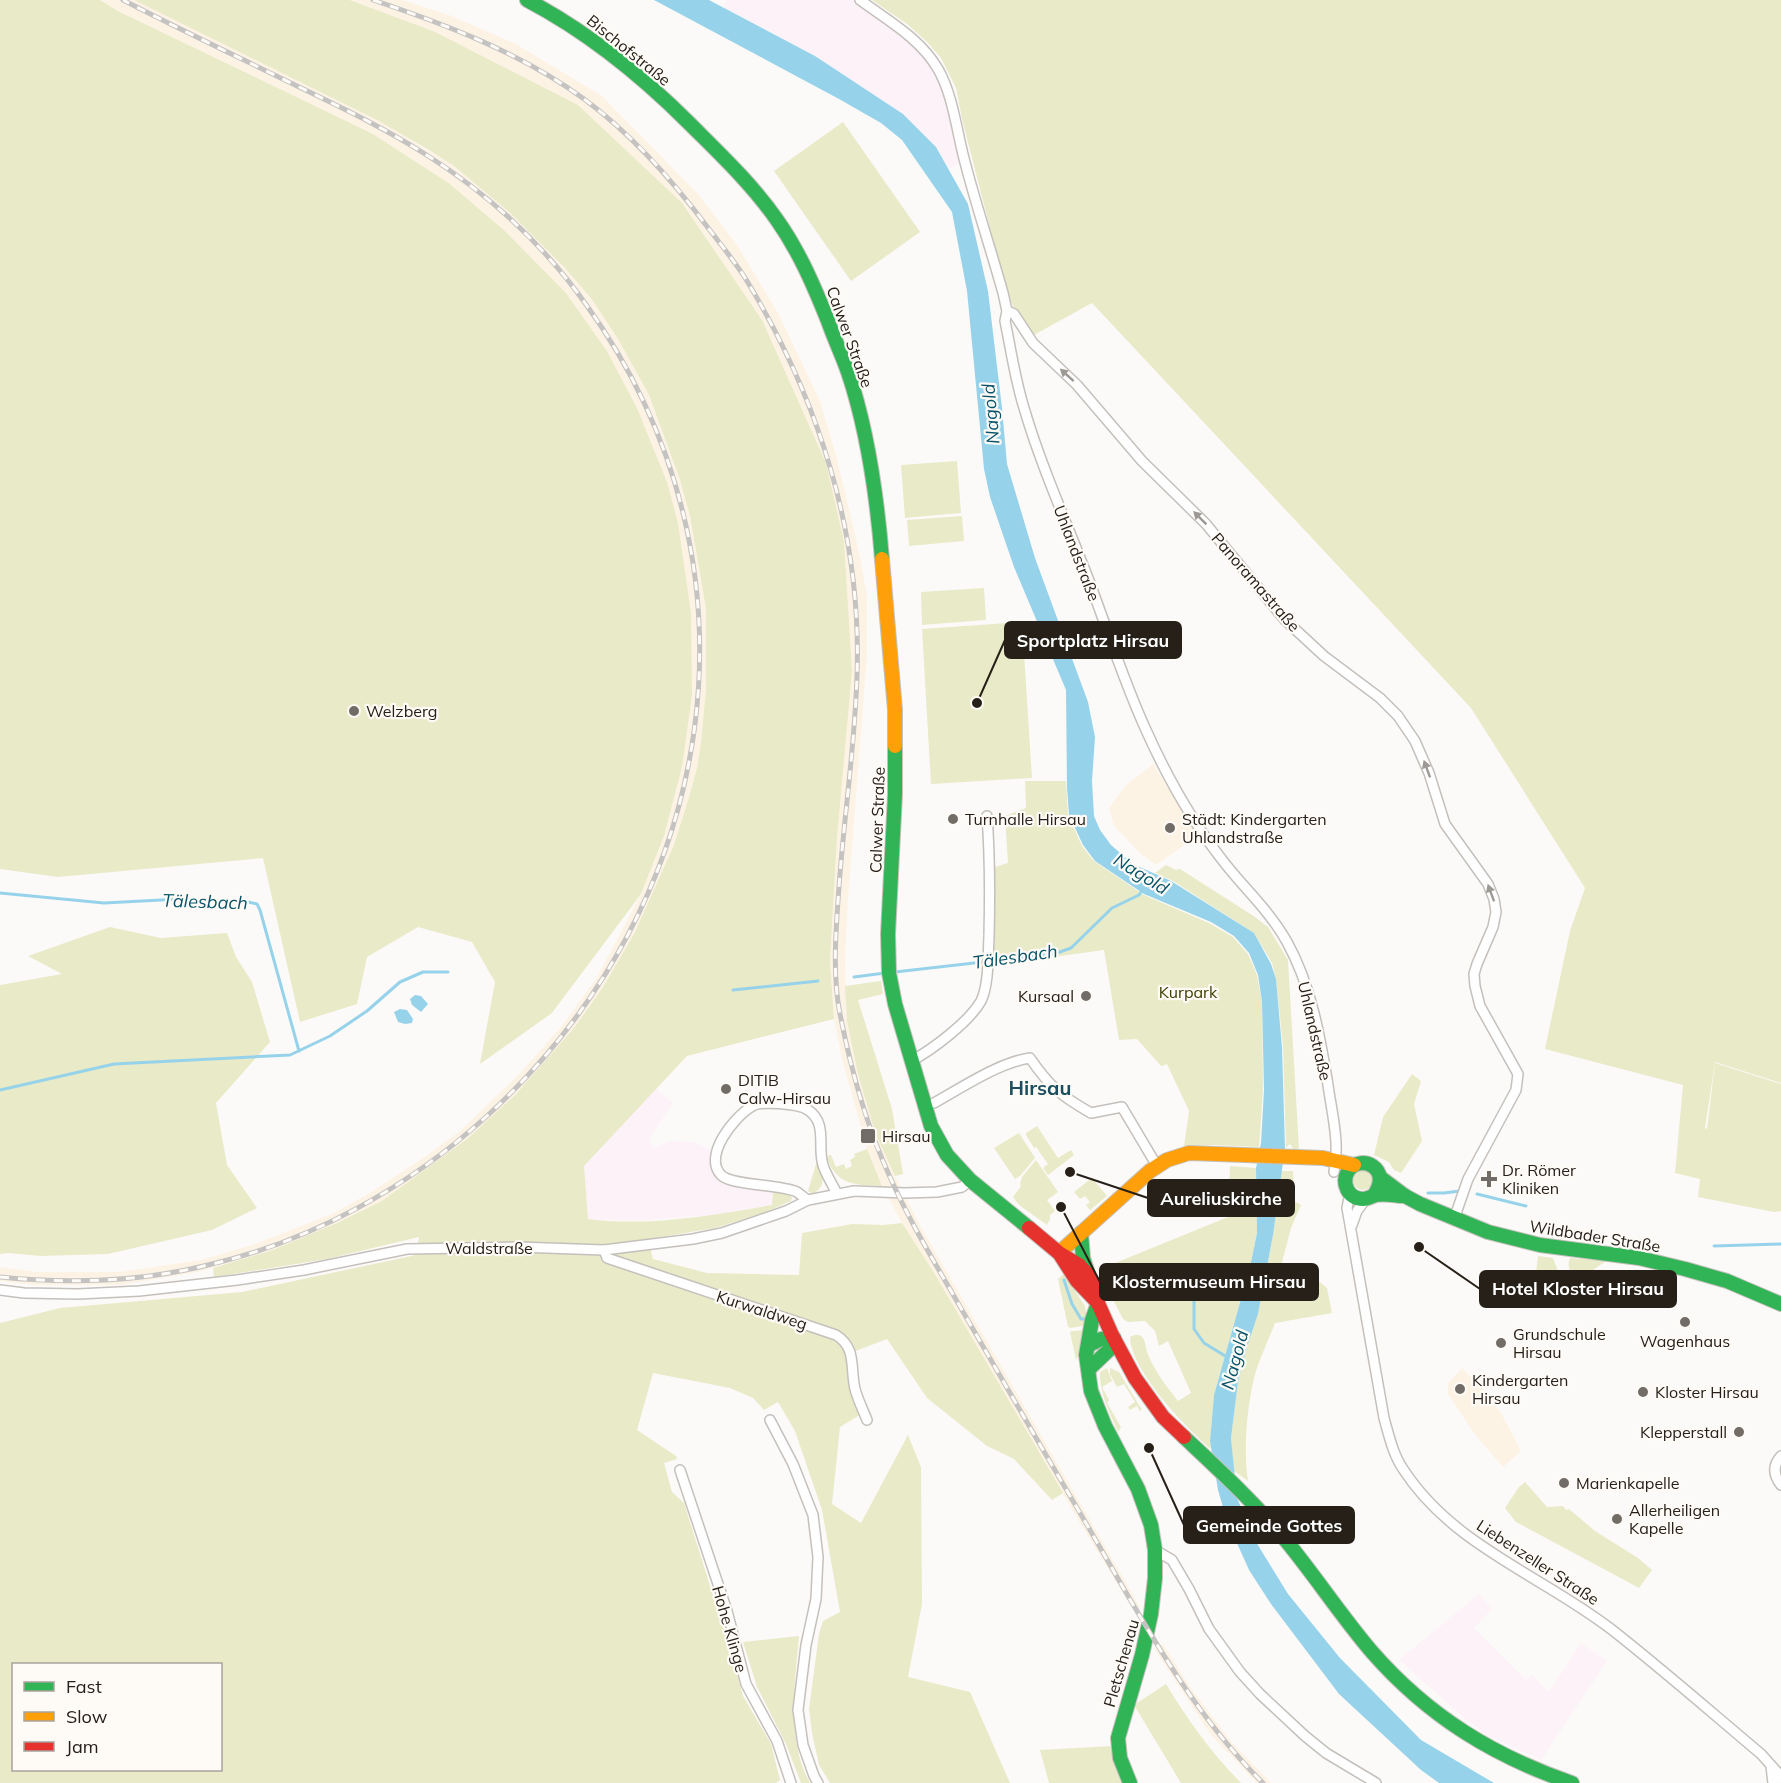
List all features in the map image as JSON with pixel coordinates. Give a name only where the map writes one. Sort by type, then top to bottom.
[{"type":"main road","name":"Bischofstraße","points":[[527,0],[556,15],[594,40],[630,68],[677,111]]},
{"type":"main road","name":"Calwer Straße","points":[[677,111],[755,191],[792,243],[809,273],[829,322],[848,373],[862,424],[872,469],[880,529],[895,710],[896,794],[888,960],[891,987],[931,1126],[947,1155],[970,1180],[1059,1253]]},
{"type":"main road","points":[[1059,1253],[1157,1166],[1189,1153],[1299,1158],[1321,1166],[1335,1167],[1364,1163],[1377,1169],[1381,1179],[1380,1188],[1370,1197],[1357,1198],[1335,1167]]},
{"type":"main road","points":[[1347,1187],[1347,1172],[1354,1165]]},
{"type":"main road","name":"Wildbader Straße","points":[[1381,1179],[1405,1196],[1454,1220],[1488,1232],[1520,1241],[1638,1258],[1685,1269],[1727,1281],[1781,1304]]},
{"type":"main road","name":"Wildbader Straße","points":[[1370,1197],[1405,1196]]},
{"type":"main road","points":[[1081,1233],[1083,1258],[1095,1287],[1098,1303],[1131,1372],[1150,1402],[1262,1513],[1374,1654],[1401,1683],[1431,1709],[1484,1746],[1514,1762],[1572,1783]]},
{"type":"main road","points":[[1059,1253],[1075,1262],[1088,1274]]},
{"type":"main road","points":[[1059,1253],[1067,1268],[1098,1303]]},
{"type":"main road","name":"Pletschenau","points":[[1098,1303],[1092,1320],[1086,1355],[1091,1391],[1095,1405],[1138,1489],[1151,1525],[1155,1550],[1152,1614],[1118,1738],[1120,1758],[1130,1783]]},
{"type":"main road","points":[[1089,1345],[1101,1339],[1114,1338]]},
{"type":"main road","points":[[1089,1369],[1111,1348],[1114,1338]]},
{"type":"street","name":"Uhlandstraße","points":[[860,0],[907,34],[927,53],[938,69],[1000,283],[1007,311],[1005,321],[1007,332],[1030,429],[1119,665],[1146,730],[1172,782],[1212,846],[1234,875],[1267,911],[1287,940],[1301,969],[1309,994],[1325,1069],[1337,1147],[1335,1167]]},
{"type":"street","name":"Panoramastraße","points":[[1007,311],[1014,314],[1033,343],[1077,385],[1142,461],[1206,524],[1284,619],[1324,656],[1380,698],[1398,716],[1422,755],[1445,824],[1488,884],[1496,912],[1491,936],[1474,974],[1477,999],[1518,1074],[1516,1089],[1468,1179],[1454,1220]]},
{"type":"street","points":[[911,1061],[944,1039],[966,1019],[981,1000],[988,954],[990,867],[987,816]]},
{"type":"street","points":[[934,1103],[1018,1059],[1030,1058],[1044,1079],[1066,1099],[1091,1113],[1122,1107],[1157,1166]]},
{"type":"street","points":[[808,1200],[797,1192],[727,1179],[717,1169],[715,1164],[717,1149],[722,1139],[738,1118],[752,1106],[779,1103],[808,1110],[818,1121],[822,1130],[820,1150],[823,1165],[837,1194]]},
{"type":"street","name":"Waldstraße","points":[[0,1290],[78,1294],[139,1291],[304,1270],[406,1249],[518,1247],[604,1250],[693,1239],[722,1233],[786,1211],[808,1200],[837,1194],[854,1191],[937,1192],[962,1187],[970,1180]]},
{"type":"street","name":"Liebenzeller Straße","points":[[1347,1187],[1347,1208],[1384,1418],[1390,1443],[1402,1468],[1444,1517],[1464,1534],[1610,1629],[1761,1754],[1778,1773],[1781,1780]]},
{"type":"street","points":[[1351,1227],[1357,1211],[1370,1197]]},
{"type":"street","name":"Kurwaldweg","points":[[604,1250],[607,1257],[616,1261],[845,1340],[850,1351],[855,1390],[867,1420]]},
{"type":"street","points":[[770,1420],[793,1464],[813,1515],[818,1557],[816,1599],[806,1645],[798,1710],[803,1745],[818,1783]]},
{"type":"street","points":[[1781,1456],[1774,1469],[1781,1485]]},
{"type":"street","name":"Hohe Klinge","points":[[680,1470],[727,1611],[746,1684],[777,1741],[791,1783]]},
{"type":"street","points":[[1155,1550],[1172,1560],[1209,1629],[1240,1672],[1260,1694],[1305,1736],[1376,1783]]},
{"type":"street","points":[[1771,1764],[1773,1783]]},
{"type":"shaded area","points":[[100,0],[134,0],[380,121],[454,166],[509,212],[591,297],[618,339],[649,395],[680,480],[690,516],[706,609],[706,689],[697,768],[689,797],[674,845],[634,934],[603,987],[574,1028],[528,1081],[495,1114],[464,1141],[382,1201],[273,1250],[198,1272],[121,1285],[34,1285],[0,1281],[0,1267],[38,1272],[119,1272],[201,1260],[252,1245],[332,1214],[368,1194],[460,1131],[519,1074],[561,1027],[596,979],[641,894],[664,836],[682,767],[667,482],[637,408],[607,351],[566,293],[506,232],[450,184],[373,134],[118,11]]},
{"type":"shaded area","points":[[350,0],[402,0],[452,16],[516,44],[602,96],[698,194],[737,245],[778,313],[820,401],[836,455],[867,595],[867,656],[845,961],[847,1021],[895,1176],[921,1227],[1140,1607],[1134,1611],[933,1271],[902,1223],[882,1186],[867,1149],[842,1059],[834,1019],[830,961],[837,837],[826,463],[762,320],[682,203],[433,31]]},
{"type":"shaded area","points":[[727,0],[853,0],[908,40],[932,67],[944,96],[961,162],[949,169],[936,147],[903,114],[815,56],[723,7]]},
{"type":"shaded area","points":[[1153,764],[1194,830],[1194,838],[1156,865],[1141,854],[1114,826],[1109,808],[1125,786]]},
{"type":"shaded area","points":[[655,1088],[673,1103],[649,1139],[654,1148],[670,1141],[694,1142],[710,1149],[712,1167],[717,1179],[723,1184],[773,1190],[772,1205],[712,1215],[632,1221],[588,1219],[584,1166]]},
{"type":"shaded area","points":[[1462,1368],[1501,1413],[1521,1451],[1503,1467],[1473,1432],[1448,1394],[1448,1383]]},
{"type":"shaded area","points":[[1479,1594],[1492,1609],[1474,1628],[1526,1680],[1532,1675],[1549,1692],[1581,1643],[1607,1661],[1541,1760],[1488,1736],[1464,1718],[1399,1660]]},
{"type":"shaded area","points":[[1163,1644],[1190,1687],[1230,1740],[1271,1783],[1257,1783],[1210,1734],[1155,1650]]},
{"type":"green space","points":[[0,0],[100,0],[118,11],[373,134],[450,184],[506,232],[566,293],[607,351],[637,408],[667,482],[678,523],[691,613],[692,695],[682,767],[664,836],[641,894],[552,1013],[480,1064],[495,982],[472,942],[418,927],[367,957],[357,1004],[300,1022],[263,858],[58,877],[0,869]]},
{"type":"green space","points":[[134,0],[350,0],[433,31],[578,105],[682,203],[762,320],[826,463],[844,542],[852,671],[837,837],[830,961],[834,1019],[687,1056],[584,1166],[588,1219],[633,1222],[704,1216],[772,1205],[773,1190],[789,1194],[792,1197],[791,1201],[763,1213],[715,1228],[648,1239],[653,1259],[707,1273],[799,1275],[802,1233],[852,1224],[902,1223],[933,1271],[1063,1493],[1052,1500],[1014,1459],[987,1446],[927,1398],[887,1339],[853,1352],[858,1391],[868,1410],[840,1427],[832,1504],[861,1523],[908,1435],[921,1467],[922,1604],[908,1677],[970,1692],[1010,1783],[830,1783],[819,1765],[809,1709],[819,1634],[823,1621],[840,1612],[822,1510],[795,1431],[778,1402],[764,1410],[753,1398],[730,1388],[653,1373],[637,1430],[676,1456],[677,1459],[664,1463],[672,1492],[684,1503],[743,1696],[771,1744],[780,1780],[776,1783],[0,1783],[0,1323],[60,1308],[242,1292],[416,1255],[419,1237],[327,1259],[214,1277],[213,1268],[273,1250],[382,1201],[467,1139],[515,1095],[574,1028],[603,987],[634,934],[674,845],[697,768],[706,689],[706,609],[690,516],[680,480],[649,395],[618,339],[591,298],[564,267],[509,212],[454,166],[379,121]]},
{"type":"green space","points":[[872,0],[1781,0],[1781,1083],[1715,1062],[1705,1128],[1707,1129],[1715,1063],[1781,1084],[1781,1211],[1774,1212],[1698,1197],[1700,1179],[1675,1173],[1683,1085],[1545,1049],[1570,931],[1585,888],[1471,708],[1092,303],[1032,336],[1014,308],[1006,290],[956,88],[941,58],[927,42],[907,24]]},
{"type":"green space","points":[[843,122],[920,232],[851,281],[774,171]]},
{"type":"green space","points":[[957,461],[961,513],[905,518],[901,465]]},
{"type":"green space","points":[[962,516],[964,541],[909,546],[907,520]]},
{"type":"green space","points":[[984,588],[986,620],[922,625],[921,592]]},
{"type":"green space","points":[[1022,622],[1032,778],[931,784],[922,629]]},
{"type":"green space","name":"Kurpark","points":[[1025,781],[1066,781],[1068,815],[1082,846],[1094,861],[1144,895],[1209,923],[1233,937],[1248,954],[1257,975],[1262,1003],[1263,1090],[1259,1147],[1184,1146],[1189,1111],[1167,1064],[1161,1066],[1137,1039],[1119,1040],[1104,950],[994,965],[995,867],[1008,863],[1005,816],[1026,808]]},
{"type":"green space","points":[[1166,865],[1176,870],[1180,869],[1268,927],[1288,960],[1299,1149],[1293,1149],[1290,1144],[1286,1148],[1283,1046],[1276,979],[1272,963],[1254,933],[1173,881],[1155,873]]},
{"type":"green space","points":[[110,927],[161,938],[227,933],[236,957],[252,982],[270,1042],[216,1103],[227,1165],[257,1208],[212,1230],[108,1254],[40,1256],[0,1254],[0,985],[62,974],[28,956]]},
{"type":"green space","points":[[881,981],[883,994],[858,1000],[892,1109],[903,1174],[895,1176],[876,1135],[858,1074],[847,1021],[845,986]]},
{"type":"green space","points":[[1412,1074],[1421,1081],[1414,1104],[1422,1141],[1401,1173],[1394,1170],[1389,1162],[1374,1155],[1383,1117]]},
{"type":"green space","points":[[1037,1126],[1058,1158],[1071,1150],[1074,1155],[1048,1175],[1043,1168],[1048,1164],[1026,1135]]},
{"type":"green space","points":[[1019,1133],[1035,1158],[1015,1179],[994,1148]]},
{"type":"green space","points":[[867,1149],[882,1186],[856,1184],[842,1179],[831,1167],[827,1158],[831,1155],[836,1167],[844,1164],[846,1169],[852,1166],[850,1160],[855,1157],[854,1154]]},
{"type":"green space","points":[[1036,1160],[1058,1192],[1047,1200],[1055,1211],[1050,1215],[1047,1225],[1019,1205],[1013,1197],[1021,1186],[1022,1177]]},
{"type":"green space","points":[[816,1164],[818,1164],[823,1181],[813,1194],[808,1191]]},
{"type":"green space","points":[[1230,1166],[1256,1168],[1257,1233],[1250,1267],[1214,1395],[1211,1449],[1175,1413],[1149,1382],[1133,1351],[1130,1337],[1138,1335],[1143,1338],[1153,1365],[1178,1401],[1191,1393],[1168,1341],[1159,1346],[1155,1331],[1145,1321],[1128,1322],[1123,1319],[1098,1270],[1228,1217]]},
{"type":"green space","points":[[1359,1170],[1367,1170],[1373,1176],[1373,1184],[1367,1190],[1359,1190],[1353,1184],[1353,1176]]},
{"type":"green space","points":[[1281,1171],[1293,1171],[1294,1201],[1301,1205],[1291,1228],[1281,1266],[1289,1276],[1310,1275],[1327,1288],[1332,1313],[1275,1323],[1258,1365],[1250,1397],[1246,1441],[1248,1481],[1234,1471],[1231,1438],[1238,1382],[1258,1314],[1273,1235]]},
{"type":"green space","points":[[1092,1178],[1107,1196],[1090,1210],[1086,1205],[1090,1202],[1085,1196],[1080,1199],[1074,1192]]},
{"type":"green space","points":[[1538,1256],[1553,1258],[1559,1274],[1568,1287],[1555,1296],[1535,1281]]},
{"type":"green space","points":[[1570,1258],[1606,1261],[1577,1281],[1569,1268]]},
{"type":"green space","points":[[1064,1274],[1085,1306],[1088,1325],[1068,1327],[1058,1279]]},
{"type":"green space","points":[[1086,1330],[1087,1337],[1076,1360],[1070,1332]]},
{"type":"green space","points":[[1107,1368],[1112,1381],[1102,1387],[1109,1400],[1107,1403],[1121,1427],[1118,1432],[1101,1388],[1100,1372]]},
{"type":"green space","points":[[1110,1368],[1119,1372],[1142,1410],[1140,1411],[1137,1406],[1130,1410],[1128,1407],[1135,1402],[1124,1384],[1117,1387],[1110,1374]]},
{"type":"green space","points":[[1525,1482],[1547,1507],[1563,1506],[1566,1510],[1569,1509],[1595,1531],[1638,1558],[1652,1570],[1639,1588],[1516,1522],[1505,1508]]},
{"type":"green space","points":[[799,1636],[794,1692],[795,1730],[802,1767],[810,1783],[801,1783],[786,1744],[757,1687],[743,1642]]},
{"type":"green space","points":[[1166,1684],[1200,1736],[1241,1783],[1181,1783],[1134,1705]]},
{"type":"green space","points":[[1112,1746],[1123,1783],[1049,1783],[1040,1750]]},
{"type":"water","name":"Nagold","points":[[654,0],[709,0],[815,56],[903,114],[936,147],[968,204],[988,291],[1007,464],[1035,558],[1088,702],[1095,737],[1092,781],[1094,816],[1100,830],[1111,845],[1133,864],[1171,881],[1254,933],[1271,964],[1276,979],[1282,1047],[1285,1148],[1273,1235],[1258,1314],[1238,1382],[1231,1438],[1237,1498],[1256,1542],[1288,1594],[1340,1658],[1421,1740],[1494,1783],[1439,1783],[1421,1770],[1339,1694],[1271,1604],[1249,1570],[1227,1521],[1218,1490],[1210,1441],[1214,1395],[1250,1267],[1257,1233],[1256,1168],[1261,1143],[1264,1090],[1262,1002],[1258,975],[1249,953],[1234,936],[1211,922],[1144,894],[1095,861],[1083,845],[1069,815],[1066,690],[1014,567],[990,497],[984,469],[967,291],[952,212],[902,140],[881,123]]},
{"type":"water","points":[[415,995],[421,996],[428,1004],[421,1012],[412,1005],[410,999]]},
{"type":"water","points":[[400,1009],[407,1010],[413,1019],[412,1023],[398,1022],[394,1012]]},
{"type":"waterway","name":"Tälesbach","points":[[895,972],[1054,954],[1071,948],[1112,908],[1139,895],[1143,889]]},
{"type":"waterway","name":"Tälesbach","points":[[0,893],[104,903],[180,899],[257,904],[299,1051]]},
{"type":"waterway","name":"Tälesbach","points":[[0,1090],[114,1064],[290,1055],[330,1036],[367,1011],[400,982],[423,972],[448,972]]},
{"type":"waterway","name":"Tälesbach","points":[[854,977],[885,973]]},
{"type":"waterway","name":"Tälesbach","points":[[733,990],[818,981]]},
{"type":"waterway","points":[[1428,1193],[1460,1191]]},
{"type":"waterway","points":[[1477,1194],[1526,1206]]},
{"type":"waterway","points":[[1714,1246],[1781,1244]]},
{"type":"waterway","points":[[1064,1280],[1072,1304],[1081,1319],[1084,1319]]},
{"type":"waterway","name":"Nagold","points":[[1179,1287],[1189,1287],[1194,1299],[1194,1329],[1204,1343],[1227,1357]]},
{"type":"waterway","points":[[1126,1299],[1149,1298],[1176,1288]]},
{"type":"railway","points":[[0,1277],[79,1281],[131,1278],[182,1271],[247,1255],[284,1242],[357,1208],[392,1188],[457,1142],[487,1116],[566,1030],[628,935],[671,834],[695,727],[699,619],[682,510],[645,404],[585,303],[569,281],[532,240],[492,203],[425,154],[360,117],[123,0]]},
{"type":"railway","points":[[373,0],[456,30],[509,54],[560,83],[602,113],[636,143],[667,176],[743,274],[773,326],[815,421],[831,470],[852,571],[857,623],[857,675],[839,887],[835,967],[844,1035],[867,1117],[881,1157],[916,1230],[1137,1612],[1208,1719],[1263,1783]]},
{"type":"traffic: fast","points":[[527,0],[592,40],[652,88],[735,170],[757,194],[785,232],[817,295],[855,394],[871,464],[882,559]]},
{"type":"traffic: fast","points":[[895,746],[888,934],[889,973],[895,1004],[931,1126],[947,1155],[970,1180],[1029,1228]]},
{"type":"traffic: fast","points":[[1374,1195],[1379,1185],[1380,1177],[1377,1171],[1373,1166],[1367,1164],[1360,1163],[1353,1166],[1348,1171],[1345,1180],[1347,1189],[1353,1196],[1363,1199],[1380,1194],[1405,1196]]},
{"type":"traffic: fast","points":[[1381,1178],[1420,1204],[1488,1232],[1540,1245],[1639,1258],[1685,1269],[1727,1281],[1781,1304]]},
{"type":"traffic: fast","points":[[1081,1233],[1083,1258],[1088,1274]]},
{"type":"traffic: fast","points":[[1098,1303],[1092,1320],[1086,1355],[1091,1391],[1105,1426],[1138,1489],[1151,1525],[1155,1550],[1151,1614],[1142,1655],[1118,1738],[1120,1758],[1130,1783]]},
{"type":"traffic: fast","points":[[1089,1345],[1101,1339],[1114,1338],[1111,1348],[1089,1369]]},
{"type":"traffic: fast","points":[[1184,1437],[1272,1524],[1372,1652],[1416,1696],[1489,1747],[1572,1783]]},
{"type":"traffic: slow","points":[[882,559],[895,710],[895,746]]},
{"type":"traffic: slow","points":[[1059,1253],[1150,1171],[1167,1160],[1189,1153],[1323,1158],[1354,1165]]},
{"type":"traffic: jam","points":[[1029,1228],[1059,1253],[1079,1265],[1088,1275],[1112,1335],[1135,1378],[1163,1417],[1184,1437]]},
{"type":"traffic: jam","points":[[1061,1256],[1077,1281],[1098,1303]]},
{"type":"place","name":"Sportplatz Hirsau","points":[[977,703]]},
{"type":"place","name":"Welzberg","points":[[354,711]]},
{"type":"place","name":"Turnhalle Hirsau","points":[[953,819]]},
{"type":"place","name":"Städt: Kindergarten Uhlandstraße","points":[[1170,828]]},
{"type":"place","name":"Kursaal","points":[[1086,996]]},
{"type":"place","name":"DITIB Calw-Hirsau","points":[[726,1089]]},
{"type":"place","name":"Hirsau","points":[[868,1136]]},
{"type":"place","name":"Aureliuskirche","points":[[1070,1172]]},
{"type":"place","name":"Dr. Römer Kliniken","points":[[1489,1179]]},
{"type":"place","name":"Klostermuseum Hirsau","points":[[1061,1207]]},
{"type":"place","name":"Hotel Kloster Hirsau","points":[[1419,1247]]},
{"type":"place","name":"Wagenhaus","points":[[1685,1322]]},
{"type":"place","name":"Grundschule Hirsau","points":[[1501,1343]]},
{"type":"place","name":"Kindergarten Hirsau","points":[[1460,1389]]},
{"type":"place","name":"Kloster Hirsau","points":[[1643,1392]]},
{"type":"place","name":"Klepperstall","points":[[1739,1432]]},
{"type":"place","name":"Gemeinde Gottes","points":[[1149,1448]]},
{"type":"place","name":"Marienkapelle","points":[[1564,1483]]},
{"type":"place","name":"Allerheiligen Kapelle","points":[[1617,1519]]},
{"type":"district","name":"Hirsau","points":[[1040,1088]]}]
